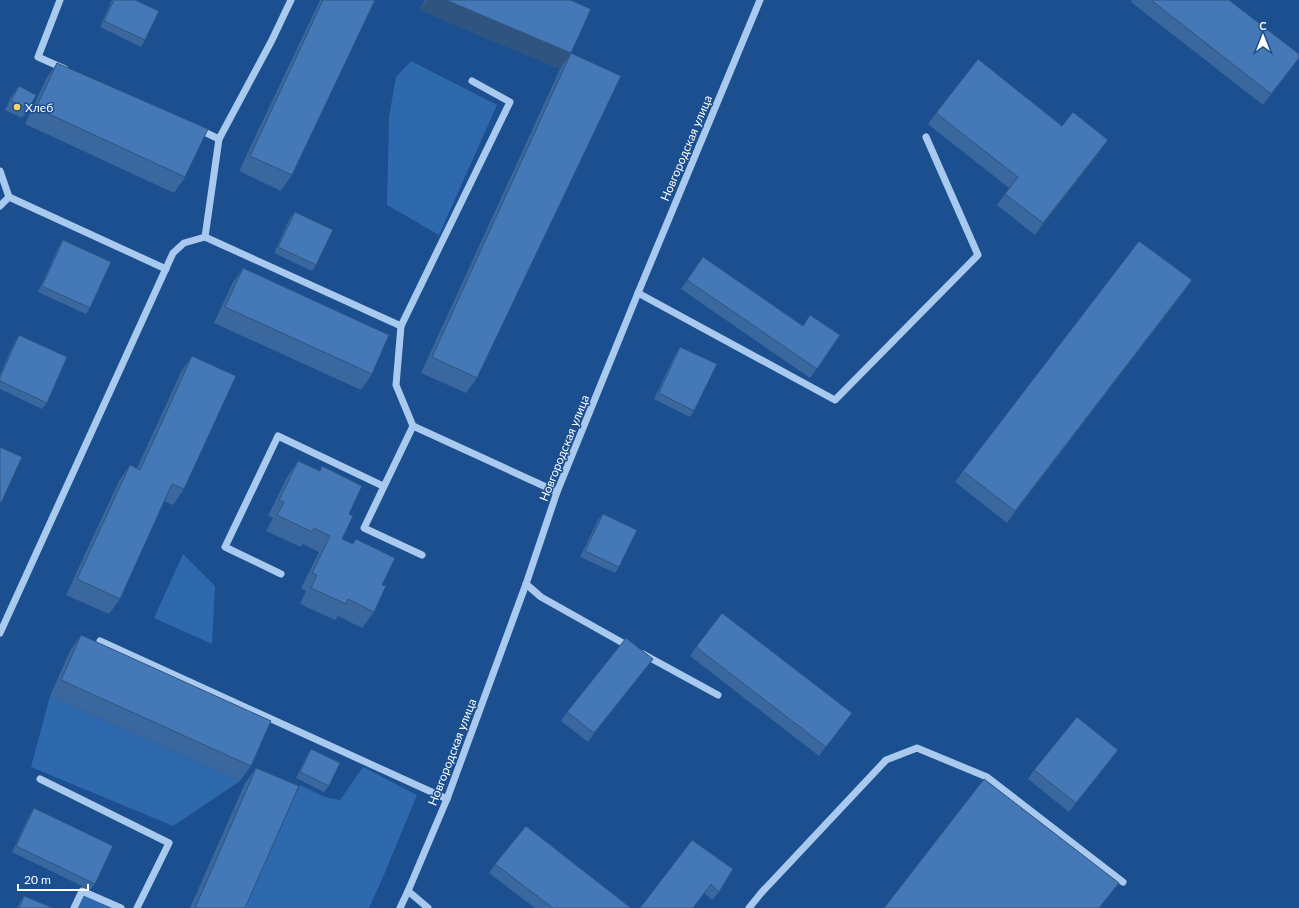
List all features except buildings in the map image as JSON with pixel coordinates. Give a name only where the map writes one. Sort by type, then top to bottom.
[{"type":"street","points":[[60,0],[38,57],[74,73]]},
{"type":"street","points":[[205,237],[219,139],[272,40],[291,0]]},
{"type":"street","name":"Новгородская улица","points":[[400,908],[447,799],[526,584],[557,492],[760,0]]},
{"type":"street","points":[[472,81],[510,102],[400,326],[396,385],[412,426],[557,492]]},
{"type":"street","points":[[190,126],[219,139]]},
{"type":"street","points":[[638,293],[835,400],[978,255],[926,137]]},
{"type":"street","points":[[0,172],[9,197],[166,269]]},
{"type":"street","points":[[0,206],[9,197]]},
{"type":"street","points":[[0,633],[173,253],[184,243],[205,237],[400,326]]},
{"type":"street","points":[[412,426],[364,528],[422,556]]},
{"type":"street","points":[[281,574],[225,547],[278,436],[383,486]]},
{"type":"street","points":[[526,584],[541,597],[718,695]]},
{"type":"street","points":[[100,641],[447,799]]},
{"type":"street","points":[[749,908],[762,892],[886,760],[917,748],[987,777],[1123,882]]},
{"type":"street","points":[[40,779],[169,843],[137,908]]},
{"type":"street","points":[[74,908],[82,891],[121,908]]},
{"type":"street","points":[[408,891],[428,908]]},
{"type":"shaded area","points":[[411,61],[497,105],[439,235],[387,205],[389,117],[396,77]]},
{"type":"shaded area","points":[[183,554],[215,586],[212,644],[154,618]]},
{"type":"shaded area","points":[[50,696],[240,781],[173,826],[31,767]]},
{"type":"shaded area","points":[[363,767],[417,795],[369,908],[245,908],[300,785],[325,797],[340,800]]},
{"type":"shaded area","points":[[82,892],[117,908],[75,908]]},
{"type":"place","name":"Хлеб","points":[[17,107]]}]
